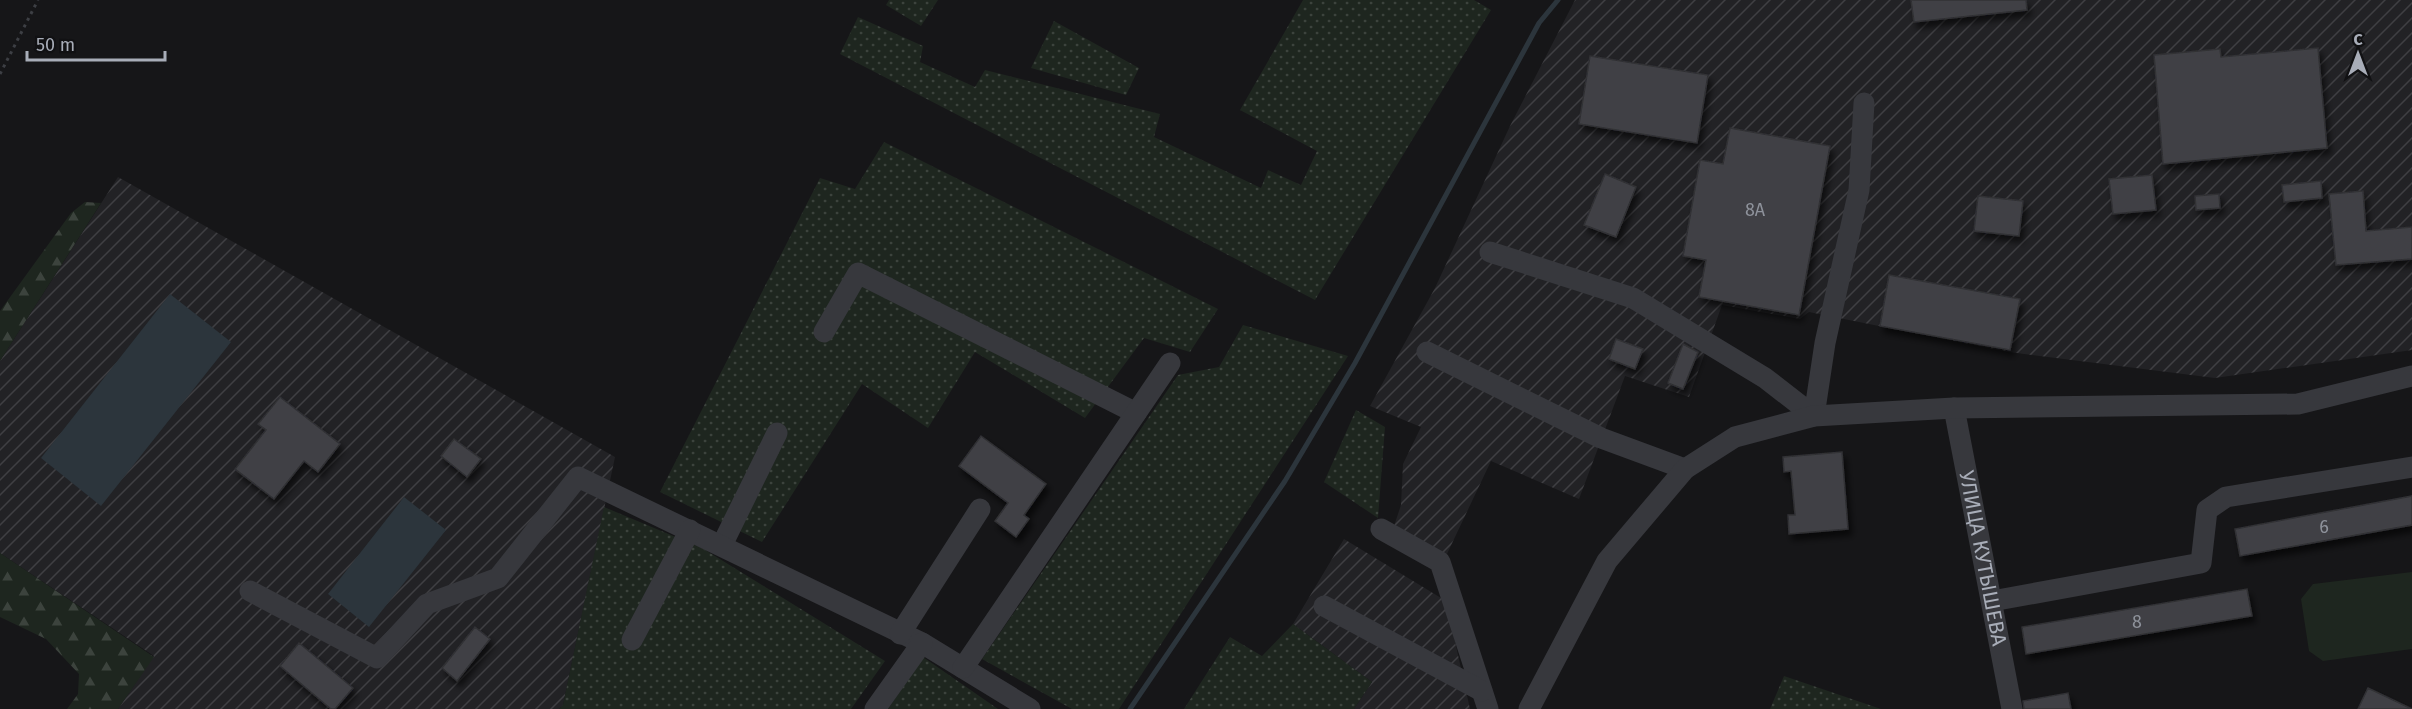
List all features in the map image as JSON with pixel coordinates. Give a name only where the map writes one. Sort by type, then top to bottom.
[{"type":"street","points":[[1814,416],[1826,343],[1859,189],[1864,103]]},
{"type":"street","points":[[1490,252],[1633,298],[1765,378],[1814,416]]},
{"type":"street","points":[[824,332],[858,273],[1136,413]]},
{"type":"street","points":[[1426,352],[1601,438],[1685,469]]},
{"type":"street","points":[[963,668],[1170,363]]},
{"type":"street","points":[[1529,709],[1607,561],[1685,469],[1735,437],[1814,416],[1954,408],[2298,404],[2412,376]]},
{"type":"street","name":"УЛИЦА КУТЫШЕВА","points":[[1954,408],[2012,709]]},
{"type":"street","points":[[722,545],[777,433]]},
{"type":"street","points":[[1992,601],[2201,563],[2207,510],[2226,497],[2412,467]]},
{"type":"street","points":[[250,591],[377,658],[427,604],[498,578],[578,477],[922,643],[1030,709]]},
{"type":"street","points":[[900,634],[980,509]]},
{"type":"street","points":[[1381,529],[1440,562],[1485,700]]},
{"type":"street","points":[[632,640],[690,530]]},
{"type":"street","points":[[1324,606],[1485,700]]},
{"type":"street","points":[[875,709],[922,643]]},
{"type":"path","points":[[0,75],[38,0]]},
{"type":"shaded area","points":[[1575,0],[2412,0],[2412,350],[2215,378],[2009,352],[1809,312],[1800,319],[1722,305],[1689,397],[1625,376],[1579,499],[1491,461],[1446,556],[1394,526],[1401,505],[1403,464],[1421,427],[1370,406],[1435,288],[1510,126]]},
{"type":"shaded area","points":[[118,177],[615,457],[563,705],[559,709],[118,709],[154,656],[0,553],[0,361]]},
{"type":"shaded area","points":[[170,294],[231,342],[101,506],[41,458]]},
{"type":"shaded area","points":[[404,497],[446,530],[369,627],[328,594]]},
{"type":"shaded area","points":[[1344,539],[1446,601],[1470,709],[1354,709],[1372,682],[1293,624]]},
{"type":"green space","points":[[889,0],[938,0],[921,26],[886,5]]},
{"type":"green space","points":[[1303,0],[1474,0],[1491,10],[1315,300],[840,54],[858,17],[923,46],[920,62],[975,87],[985,70],[1160,114],[1154,137],[1261,188],[1268,170],[1301,185],[1317,151],[1240,110]]},
{"type":"green space","points":[[1054,21],[1139,68],[1126,95],[1031,68]]},
{"type":"green space","points":[[884,142],[1218,309],[1190,352],[1144,338],[1085,418],[975,352],[928,428],[862,384],[762,542],[660,492],[820,178],[855,189]]},
{"type":"green space","points":[[85,202],[101,203],[0,361],[0,311],[71,213]]},
{"type":"green space","points":[[1243,325],[1348,356],[1119,709],[1072,709],[982,659],[1178,375],[1219,367]]},
{"type":"green space","points":[[1356,410],[1385,427],[1378,518],[1324,482]]},
{"type":"green space","points":[[604,507],[702,548],[885,661],[851,709],[559,709],[563,705]]},
{"type":"green space","points":[[0,553],[154,657],[118,709],[67,709],[78,694],[79,674],[46,639],[0,617]]},
{"type":"green space","points":[[2412,572],[2412,649],[2323,661],[2309,651],[2301,599],[2313,584]]},
{"type":"green space","points":[[1293,624],[1372,682],[1354,709],[1184,709],[1230,637],[1262,656]]},
{"type":"green space","points":[[923,657],[998,709],[888,709]]},
{"type":"green space","points":[[1784,676],[1881,709],[1770,709]]},
{"type":"building","points":[[1911,0],[2026,0],[2027,10],[1914,22]]},
{"type":"building","points":[[2318,48],[2327,148],[2163,164],[2154,55],[2220,49],[2221,57]]},
{"type":"building","points":[[1590,56],[1708,75],[1697,143],[1579,124]]},
{"type":"building","points":[[1730,128],[1830,146],[1799,315],[1699,297],[1706,260],[1683,256],[1700,160],[1723,164]]},
{"type":"building","points":[[1605,174],[1636,187],[1616,237],[1584,225]]},
{"type":"building","points":[[2152,175],[2156,210],[2113,214],[2109,179]]},
{"type":"building","points":[[2321,181],[2322,198],[2284,202],[2282,185]]},
{"type":"building","points":[[2363,191],[2366,231],[2412,227],[2412,259],[2336,265],[2329,194]]},
{"type":"building","points":[[2219,194],[2220,208],[2196,210],[2195,196]]},
{"type":"building","points":[[1978,196],[2023,201],[2019,236],[1974,231]]},
{"type":"building","points":[[1889,275],[2020,299],[2010,350],[1880,326]]},
{"type":"building","points":[[1616,339],[1643,349],[1635,369],[1609,359]]},
{"type":"building","points":[[1683,344],[1698,352],[1683,389],[1668,383]]},
{"type":"building","points":[[280,397],[340,444],[318,472],[304,461],[274,499],[235,469],[266,430],[258,424]]},
{"type":"building","points":[[981,436],[1046,484],[1024,515],[1029,519],[1016,537],[995,521],[1008,503],[959,466]]},
{"type":"building","points":[[454,439],[481,459],[467,477],[441,456]]},
{"type":"building","points":[[1842,452],[1848,529],[1789,534],[1788,515],[1795,515],[1791,471],[1784,472],[1783,457]]},
{"type":"building","points":[[2412,496],[2412,525],[2240,556],[2235,529]]},
{"type":"building","points":[[2247,589],[2252,616],[2026,654],[2022,627]]},
{"type":"building","points":[[475,627],[490,639],[457,681],[442,668]]},
{"type":"building","points":[[299,643],[353,688],[335,709],[331,709],[280,666]]},
{"type":"building","points":[[2368,688],[2412,709],[2358,709]]},
{"type":"building","points":[[2068,693],[2071,709],[2024,709],[2023,701]]},
{"type":"waterway","points":[[1130,709],[1285,481],[1355,363],[1539,23],[1558,0]]}]
